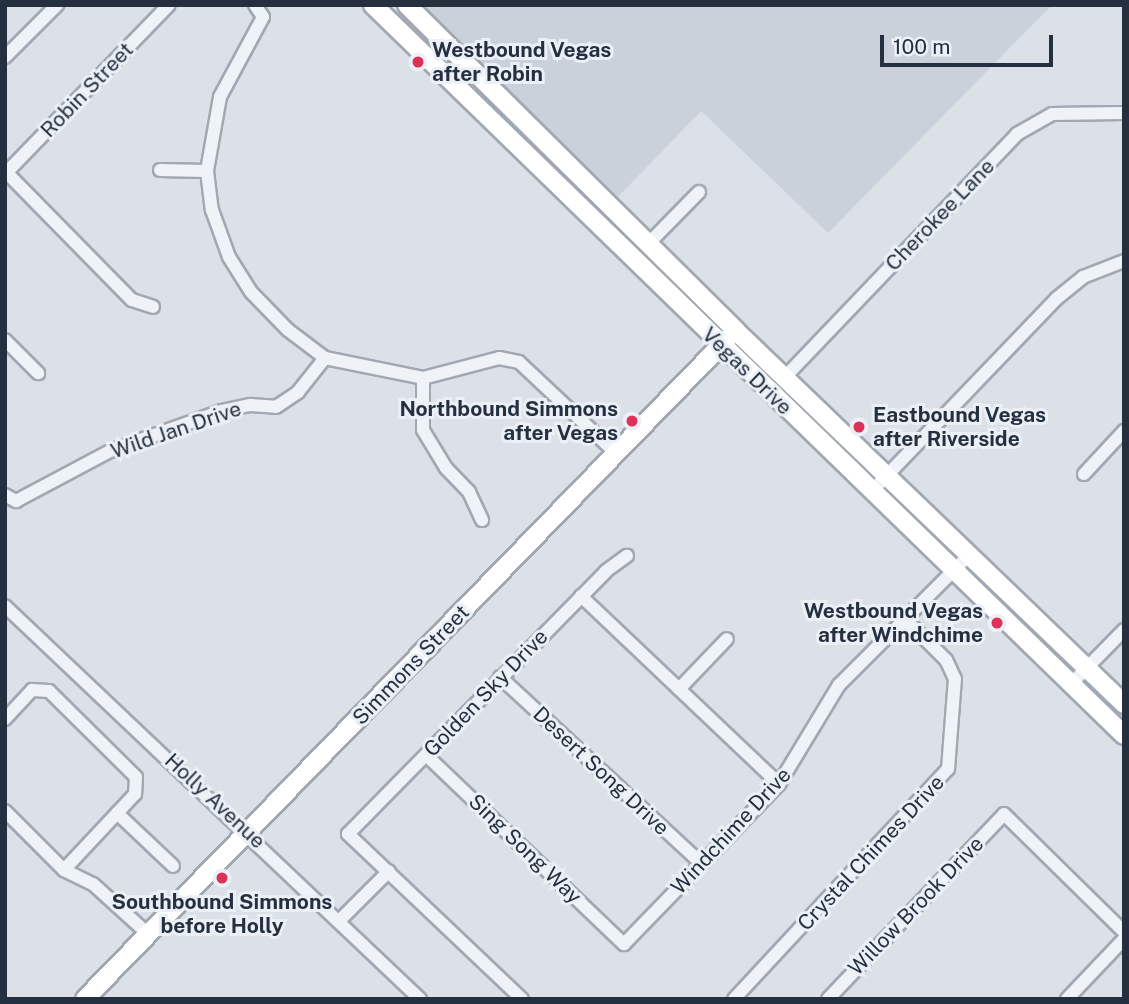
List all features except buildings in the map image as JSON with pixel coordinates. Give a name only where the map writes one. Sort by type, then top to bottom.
[{"type":"main road","name":"Vegas Drive","points":[[373,5],[952,571],[1124,735]]},
{"type":"main road","name":"Vegas Drive","points":[[407,5],[650,242],[736,331],[1124,704]]},
{"type":"main road","points":[[471,100],[487,82]]},
{"type":"main road","name":"Simmons Street","points":[[85,999],[736,331]]},
{"type":"street","points":[[5,57],[57,5]]},
{"type":"street","name":"Robin Street","points":[[6,174],[169,5]]},
{"type":"street","points":[[255,5],[263,17],[220,97],[207,171],[212,210],[229,257],[251,292],[288,330],[325,358],[423,378],[510,358],[616,453]]},
{"type":"street","name":"Cherokee Lane","points":[[785,377],[1017,134],[1052,114],[1124,113]]},
{"type":"street","points":[[160,170],[207,171]]},
{"type":"street","points":[[6,174],[132,300],[153,307]]},
{"type":"street","points":[[650,242],[699,192]]},
{"type":"street","points":[[871,492],[1056,299],[1083,277],[1124,261]]},
{"type":"street","points":[[5,340],[38,373]]},
{"type":"street","name":"Wild Jan Drive","points":[[11,498],[110,451],[220,411],[250,405],[276,407],[298,392],[325,358]]},
{"type":"street","points":[[423,378],[423,430],[446,468],[469,492],[482,520]]},
{"type":"street","points":[[1084,474],[1124,431]]},
{"type":"street","name":"Windchime Drive","points":[[624,944],[779,785],[839,685],[969,555]]},
{"type":"street","name":"Golden Sky Drive","points":[[388,870],[348,834],[581,596],[627,556]]},
{"type":"street","points":[[581,596],[779,785]]},
{"type":"street","name":"Holly Avenue","points":[[5,606],[248,831],[421,999]]},
{"type":"street","name":"Crystal Chimes Drive","points":[[734,999],[948,769],[955,679],[946,660],[905,619]]},
{"type":"street","points":[[1071,684],[1124,630]]},
{"type":"street","points":[[679,689],[727,639]]},
{"type":"street","name":"Desert Song Drive","points":[[500,677],[702,864]]},
{"type":"street","points":[[5,719],[38,689],[49,691],[136,777],[138,784],[117,813],[64,870]]},
{"type":"street","name":"Sing Song Way","points":[[426,755],[624,944]]},
{"type":"street","points":[[5,811],[64,870],[93,884],[148,934]]},
{"type":"street","points":[[117,813],[173,866]]},
{"type":"street","name":"Willow Brook Drive","points":[[828,999],[1004,814],[1124,932]]},
{"type":"street","points":[[340,920],[388,870],[522,999]]},
{"type":"street","points":[[1067,999],[1124,939]]},
{"type":"shaded area","points":[[407,5],[1052,5],[828,233],[701,111],[612,203]]},
{"type":"place","name":"Westbound Vegas after Robin","points":[[418,62]]},
{"type":"place","name":"Northbound Simmons after Vegas","points":[[632,421]]},
{"type":"place","name":"Eastbound Vegas after Riverside","points":[[859,427]]},
{"type":"place","name":"Westbound Vegas after Windchime","points":[[997,623]]},
{"type":"place","name":"Southbound Simmons before Holly","points":[[222,878]]}]
